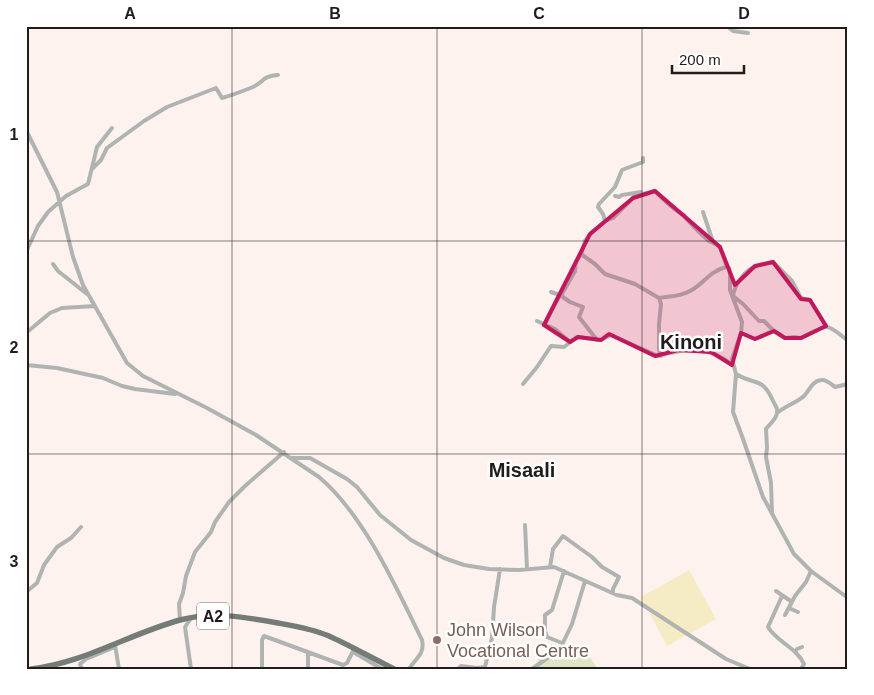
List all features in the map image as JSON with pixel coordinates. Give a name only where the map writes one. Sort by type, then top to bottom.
[{"type":"main road","name":"A2","points":[[31,669],[61,664],[115,646],[180,620],[205,616],[232,616],[311,630],[331,637],[354,651],[394,669]]},
{"type":"street","points":[[727,26],[733,31],[748,33]]},
{"type":"street","points":[[93,168],[101,160],[107,148],[167,107],[216,88],[222,98],[256,85],[267,76],[278,76]]},
{"type":"street","points":[[26,252],[38,226],[48,212],[69,193],[87,186],[97,147],[112,128]]},
{"type":"street","points":[[27,132],[53,182],[60,202],[75,266],[89,296],[127,363],[143,376],[233,422],[284,452],[319,477],[337,494],[386,567],[423,642],[420,656],[409,669]]},
{"type":"street","points":[[605,221],[604,214],[598,207],[599,204],[615,187],[622,170],[643,162],[643,158]]},
{"type":"street","points":[[544,324],[566,283],[572,277],[585,241],[605,221],[613,218],[632,198],[655,190],[680,214],[684,215],[686,220],[720,247],[730,274],[730,290],[741,317],[742,328],[732,354],[732,365],[736,374],[733,412],[763,497],[794,554],[811,571],[848,598]]},
{"type":"street","points":[[614,196],[630,195],[638,192],[644,194]]},
{"type":"street","points":[[627,204],[630,195]]},
{"type":"street","points":[[703,212],[713,242]]},
{"type":"street","points":[[581,254],[605,274],[635,284],[659,298],[669,298],[684,294],[694,289],[712,272],[727,267]]},
{"type":"street","points":[[733,298],[737,283],[746,273],[757,266],[773,262],[792,281],[801,298],[810,300],[826,326]]},
{"type":"street","points":[[53,264],[58,271],[89,296]]},
{"type":"street","points":[[552,292],[583,307],[579,317],[585,322],[588,330],[597,340]]},
{"type":"street","points":[[659,298],[662,304],[659,324],[659,349],[661,356]]},
{"type":"street","points":[[733,298],[744,304],[759,320],[764,321],[785,338],[801,338],[826,326],[833,328],[848,341]]},
{"type":"street","points":[[26,333],[50,313],[62,308],[95,306]]},
{"type":"street","points":[[537,321],[555,329],[570,342]]},
{"type":"street","points":[[741,333],[755,339],[774,331]]},
{"type":"street","points":[[523,384],[538,367],[551,346],[564,348],[577,337],[597,340],[611,335],[655,356],[661,356],[678,350],[711,352],[724,358],[732,365]]},
{"type":"street","points":[[26,364],[57,368],[103,378],[135,389],[178,394]]},
{"type":"street","points":[[736,374],[742,378],[756,381],[766,387],[777,413]]},
{"type":"street","points":[[772,516],[771,483],[766,457],[766,429],[777,413],[803,396],[814,383],[825,380],[835,387],[848,384]]},
{"type":"street","points":[[180,620],[179,604],[186,576],[195,552],[211,532],[215,522],[229,502],[284,452]]},
{"type":"street","points":[[291,458],[310,458],[347,479],[357,487],[380,515],[411,540],[426,549],[464,565],[500,569],[556,567],[613,593],[632,598],[726,659],[750,669]]},
{"type":"street","points":[[525,526],[527,569]]},
{"type":"street","points":[[26,592],[37,583],[44,565],[57,547],[81,527]]},
{"type":"street","points":[[550,567],[553,549],[563,536],[592,557],[602,567],[619,576],[620,579],[613,589],[613,593]]},
{"type":"street","points":[[458,669],[461,666],[477,668],[486,666],[492,638],[494,607],[500,569]]},
{"type":"street","points":[[562,643],[547,638],[545,615],[552,610],[564,571]]},
{"type":"street","points":[[785,615],[811,571]]},
{"type":"street","points":[[532,669],[558,651],[572,624],[585,581]]},
{"type":"street","points":[[776,591],[792,602]]},
{"type":"street","points":[[782,596],[768,627],[787,647],[796,651]]},
{"type":"street","points":[[789,608],[798,612]]},
{"type":"street","points":[[190,669],[185,627],[191,618]]},
{"type":"street","points":[[262,668],[262,640],[264,636],[344,665],[354,651],[382,669]]},
{"type":"street","points":[[82,669],[80,664],[115,646],[119,669]]},
{"type":"street","points":[[792,646],[804,664],[801,669]]},
{"type":"street","points":[[796,651],[802,647]]},
{"type":"street","points":[[308,653],[308,669]]},
{"type":"highlighted area","points":[[655,191],[720,247],[735,285],[755,266],[773,262],[801,299],[810,300],[826,326],[801,338],[785,338],[774,331],[755,339],[741,333],[732,365],[711,352],[678,350],[655,356],[609,334],[601,340],[578,337],[570,342],[544,325],[590,234],[633,198]]},
{"type":"green space","points":[[551,644],[583,648],[598,669],[537,669],[538,659]]},
{"type":"sand","points":[[689,570],[716,619],[667,646],[641,597]]},
{"type":"place","name":"John Wilson Vocational Centre","points":[[437,640]]},
{"type":"district","name":"Kinoni","points":[[691,342]]},
{"type":"district","name":"Misaali","points":[[522,470]]}]
